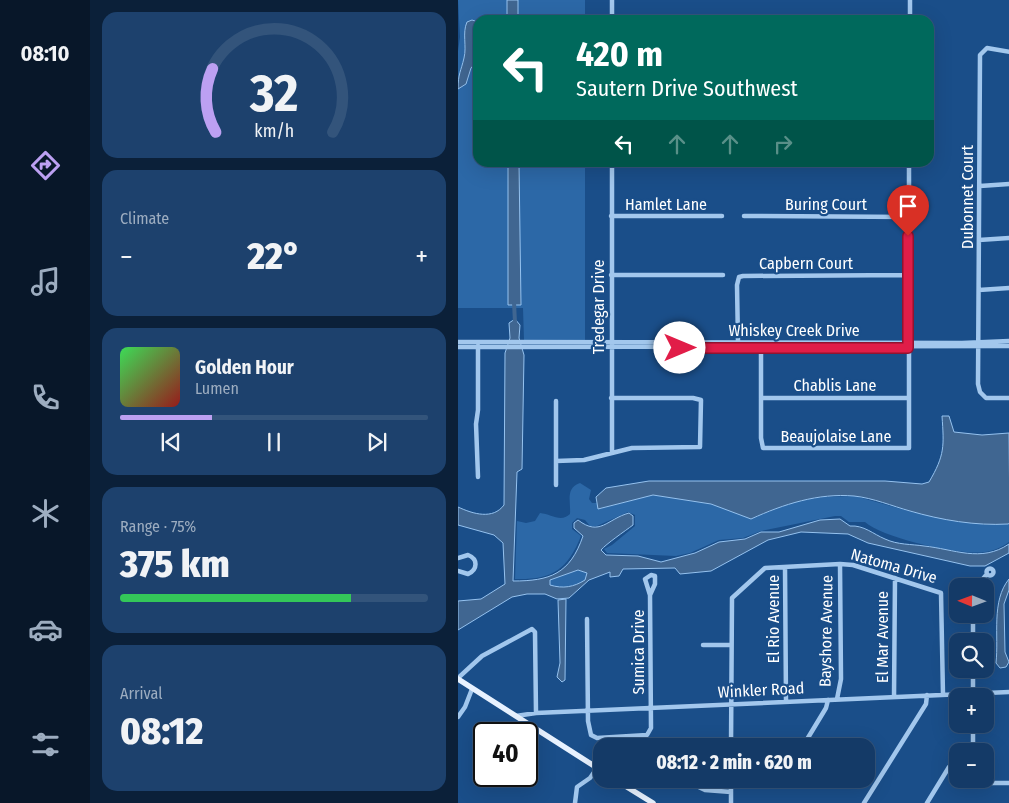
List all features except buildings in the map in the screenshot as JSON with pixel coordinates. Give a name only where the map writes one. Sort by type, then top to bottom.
[{"type":"main road","points":[[458,678],[514,717],[593,766]]},
{"type":"main road","points":[[627,788],[648,802]]},
{"type":"street","points":[[612,0],[612,15]]},
{"type":"street","points":[[910,0],[910,15]]},
{"type":"street","name":"Dubonnet Court","points":[[1010,52],[987,48],[982,51],[979,240],[979,388],[984,397],[990,399],[1010,398]]},
{"type":"street","name":"Tredegar Drive","points":[[612,167],[612,452]]},
{"type":"street","points":[[908,398],[909,167]]},
{"type":"street","points":[[980,186],[1010,184]]},
{"type":"street","name":"Hamlet Lane","points":[[611,216],[722,216]]},
{"type":"street","name":"Buring Court","points":[[744,216],[909,216]]},
{"type":"street","points":[[979,240],[1010,238]]},
{"type":"street","points":[[611,275],[723,275]]},
{"type":"street","name":"Capbern Court","points":[[738,342],[738,285],[739,278],[743,276],[908,275]]},
{"type":"street","points":[[979,290],[1010,288]]},
{"type":"street","name":"Whiskey Creek Drive","points":[[979,345],[1010,341]]},
{"type":"street","name":"Whiskey Creek Drive","points":[[458,342],[478,345]]},
{"type":"street","name":"Whiskey Creek Drive","points":[[611,345],[738,342],[761,345]]},
{"type":"street","points":[[478,345],[478,410],[476,424],[478,477]]},
{"type":"street","name":"Whiskey Creek Drive","points":[[458,347],[478,345],[1010,346]]},
{"type":"street","points":[[761,345],[761,398]]},
{"type":"street","points":[[556,461],[584,460],[632,448],[699,449],[701,445],[701,400],[693,398],[611,398]]},
{"type":"street","name":"Chablis Lane","points":[[761,398],[908,398]]},
{"type":"street","name":"Beaujolaise Lane","points":[[761,398],[761,438],[763,448],[908,448],[908,398]]},
{"type":"street","points":[[556,401],[556,485]]},
{"type":"street","points":[[458,557],[468,555],[475,560],[476,564],[475,569],[468,574],[458,571]]},
{"type":"street","name":"Bayshore Avenue","points":[[838,699],[841,679],[840,564]]},
{"type":"street","name":"Natoma Drive","points":[[731,645],[732,598],[765,568],[853,565],[942,593],[943,695]]},
{"type":"street","name":"El Rio Avenue","points":[[785,567],[786,702]]},
{"type":"street","points":[[984,578],[987,574]]},
{"type":"street","name":"El Mar Avenue","points":[[894,697],[895,578]]},
{"type":"street","name":"Sumica Drive","points":[[588,711],[589,731],[594,737],[643,736],[650,732],[650,595]]},
{"type":"street","points":[[587,619],[588,711]]},
{"type":"street","points":[[458,678],[482,656],[532,629],[535,632],[536,649],[536,713]]},
{"type":"street","points":[[703,645],[731,645],[731,738]]},
{"type":"street","points":[[458,717],[465,707],[472,689]]},
{"type":"street","name":"Winkler Road","points":[[994,693],[1010,692]]},
{"type":"street","name":"Winkler Road","points":[[514,717],[536,713],[949,695]]},
{"type":"street","points":[[864,803],[926,704],[927,696]]},
{"type":"street","points":[[808,738],[826,708],[828,700]]},
{"type":"street","points":[[927,803],[949,767]]},
{"type":"street","points":[[575,803],[577,787],[593,775]]},
{"type":"street","points":[[994,783],[1010,783]]},
{"type":"street","points":[[701,788],[731,792]]},
{"type":"street","points":[[731,788],[731,803]]},
{"type":"shaded area","points":[[458,0],[585,0],[585,15],[473,15],[473,167],[585,167],[585,340],[524,340],[523,308],[458,308],[458,51],[460,37]]},
{"type":"shaded area","points":[[507,0],[518,0],[518,15],[507,15]]},
{"type":"shaded area","points":[[473,20],[473,66],[466,84],[458,89],[465,53],[467,22]]},
{"type":"shaded area","points":[[508,167],[519,167],[521,305],[508,305]]},
{"type":"shaded area","points":[[515,319],[520,325],[519,338],[524,355],[522,469],[517,472],[513,581],[548,577],[565,567],[578,549],[583,536],[574,528],[574,523],[578,520],[586,525],[598,527],[629,513],[633,516],[633,525],[601,550],[606,555],[638,556],[661,562],[695,553],[719,542],[745,539],[761,532],[779,532],[820,520],[840,519],[850,526],[864,528],[885,539],[904,544],[978,554],[999,550],[1009,544],[1009,553],[985,566],[970,566],[868,543],[848,534],[801,532],[768,540],[711,571],[680,574],[675,568],[623,569],[619,576],[610,577],[610,572],[589,580],[569,598],[557,599],[545,594],[527,594],[512,597],[458,630],[458,601],[481,599],[505,584],[503,543],[494,535],[458,525],[458,507],[470,512],[489,514],[499,510],[504,505],[505,353],[510,338],[509,323]],"holes":[[[578,570],[587,573],[585,580],[573,586],[559,587],[550,585],[550,580]]]},
{"type":"shaded area","points":[[942,416],[949,416],[954,432],[982,435],[1009,433],[1010,523],[984,524],[946,520],[868,498],[854,496],[814,498],[776,509],[751,519],[711,504],[653,495],[598,509],[596,497],[606,488],[649,481],[885,481],[922,484],[929,482],[941,457],[943,443]]},
{"type":"shaded area","points":[[580,483],[591,490],[589,499],[592,503],[597,503],[599,509],[653,495],[711,504],[751,519],[796,501],[824,497],[855,496],[912,512],[987,525],[1009,523],[1009,542],[995,550],[974,553],[959,551],[905,540],[874,528],[865,522],[849,522],[841,516],[835,516],[761,531],[743,538],[719,540],[690,553],[676,556],[607,553],[604,549],[612,545],[635,526],[635,515],[628,512],[597,526],[590,526],[585,520],[577,518],[572,523],[572,529],[581,536],[570,558],[563,565],[556,571],[539,578],[515,579],[517,521],[526,523],[535,521],[540,513],[559,518],[567,517],[570,514],[572,488]]},
{"type":"shaded area","points":[[578,570],[587,573],[586,580],[568,587],[549,585],[550,580]]},
{"type":"shaded area","points":[[1009,579],[1009,590],[1004,604],[1005,652],[1009,662],[1006,667],[1000,668],[996,663],[998,608],[1003,588]]},
{"type":"shaded area","points":[[566,599],[565,680],[562,682],[557,677],[560,663],[558,600]]},
{"type":"waterway","points":[[514,302],[515,323]]},
{"type":"route","points":[[680,348],[908,348],[908,236]]}]
